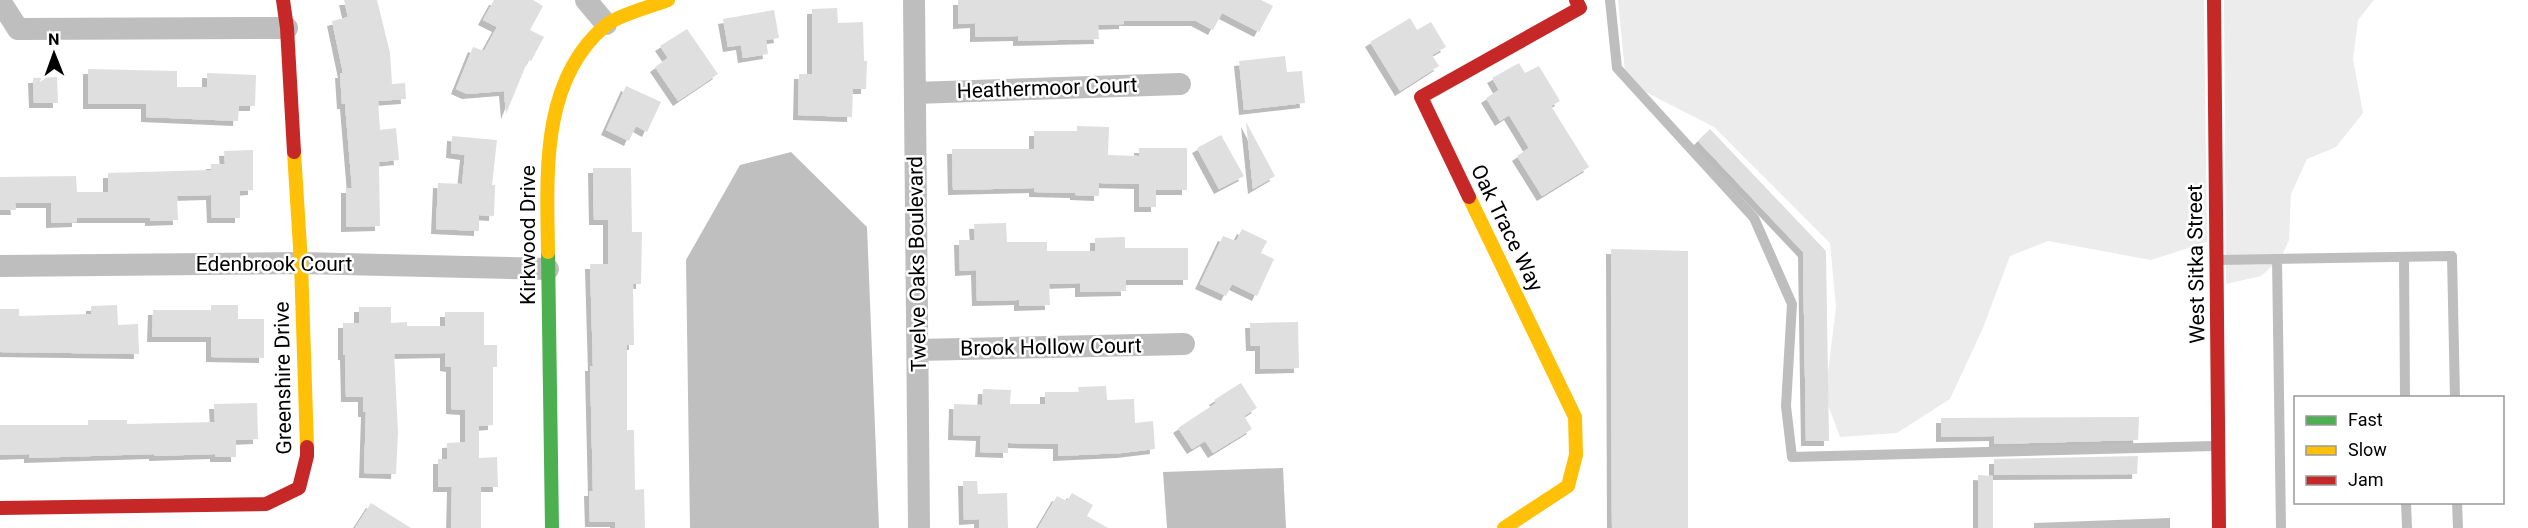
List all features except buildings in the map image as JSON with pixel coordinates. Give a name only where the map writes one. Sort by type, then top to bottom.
[{"type":"street","name":"Greenshire Drive","points":[[0,508],[266,504],[299,488],[308,456],[301,263],[287,28],[283,0]]},
{"type":"street","points":[[586,0],[606,24]]},
{"type":"street","name":"Kirkwood Drive","points":[[552,528],[547,173],[556,103],[576,57],[606,24],[668,0]]},
{"type":"street","name":"Twelve Oaks Boulevard","points":[[914,0],[920,528]]},
{"type":"street","name":"Oak Trace Way","points":[[1504,528],[1568,486],[1576,455],[1575,417],[1421,97],[1580,8],[1576,0]]},
{"type":"street","name":"West Sitka Street","points":[[2214,0],[2220,528]]},
{"type":"street","points":[[0,1],[18,29],[287,28]]},
{"type":"street","name":"Heathermoor Court","points":[[915,93],[1180,84]]},
{"type":"street","name":"Edenbrook Court","points":[[0,266],[301,263],[548,269]]},
{"type":"street","name":"Brook Hollow Court","points":[[918,350],[1184,344]]},
{"type":"lane","points":[[1610,0],[1617,68],[1754,218],[1792,304],[1786,406],[1792,457],[2219,446]]},
{"type":"lane","points":[[2217,260],[2452,256],[2455,396]]},
{"type":"lane","points":[[2404,257],[2405,396]]},
{"type":"lane","points":[[2277,259],[2281,528]]},
{"type":"lane","points":[[2406,504],[2407,528]]},
{"type":"lane","points":[[2457,504],[2458,528]]},
{"type":"shaded area","points":[[1618,0],[2204,0],[2207,242],[2151,260],[2048,241],[2010,256],[1983,328],[1950,399],[1897,433],[1840,437],[1825,397],[1836,307],[1830,243],[1714,127],[1626,82]]},
{"type":"shaded area","points":[[2224,0],[2374,0],[2358,20],[2353,59],[2363,113],[2336,147],[2307,159],[2291,194],[2289,240],[2281,258],[2261,276],[2226,284]]},
{"type":"shaded area","points":[[791,152],[867,227],[879,528],[690,528],[686,260],[740,165]]},
{"type":"shaded area","points":[[1283,468],[1286,528],[1167,528],[1163,472]]},
{"type":"shaded area","points":[[2170,518],[2170,528],[2034,528],[2034,523]]},
{"type":"traffic: fast","points":[[548,252],[552,528]]},
{"type":"traffic: slow","points":[[548,252],[548,161],[558,101],[569,74],[584,48],[610,22],[668,0]]},
{"type":"traffic: slow","points":[[294,152],[301,263],[307,447]]},
{"type":"traffic: slow","points":[[1469,197],[1575,417],[1576,455],[1568,486],[1504,528]]},
{"type":"traffic: jam","points":[[283,0],[287,28],[294,152]]},
{"type":"traffic: jam","points":[[1469,197],[1421,97],[1580,8],[1576,0]]},
{"type":"traffic: jam","points":[[2214,0],[2219,528]]},
{"type":"traffic: jam","points":[[0,508],[266,504],[299,488],[307,447]]}]
